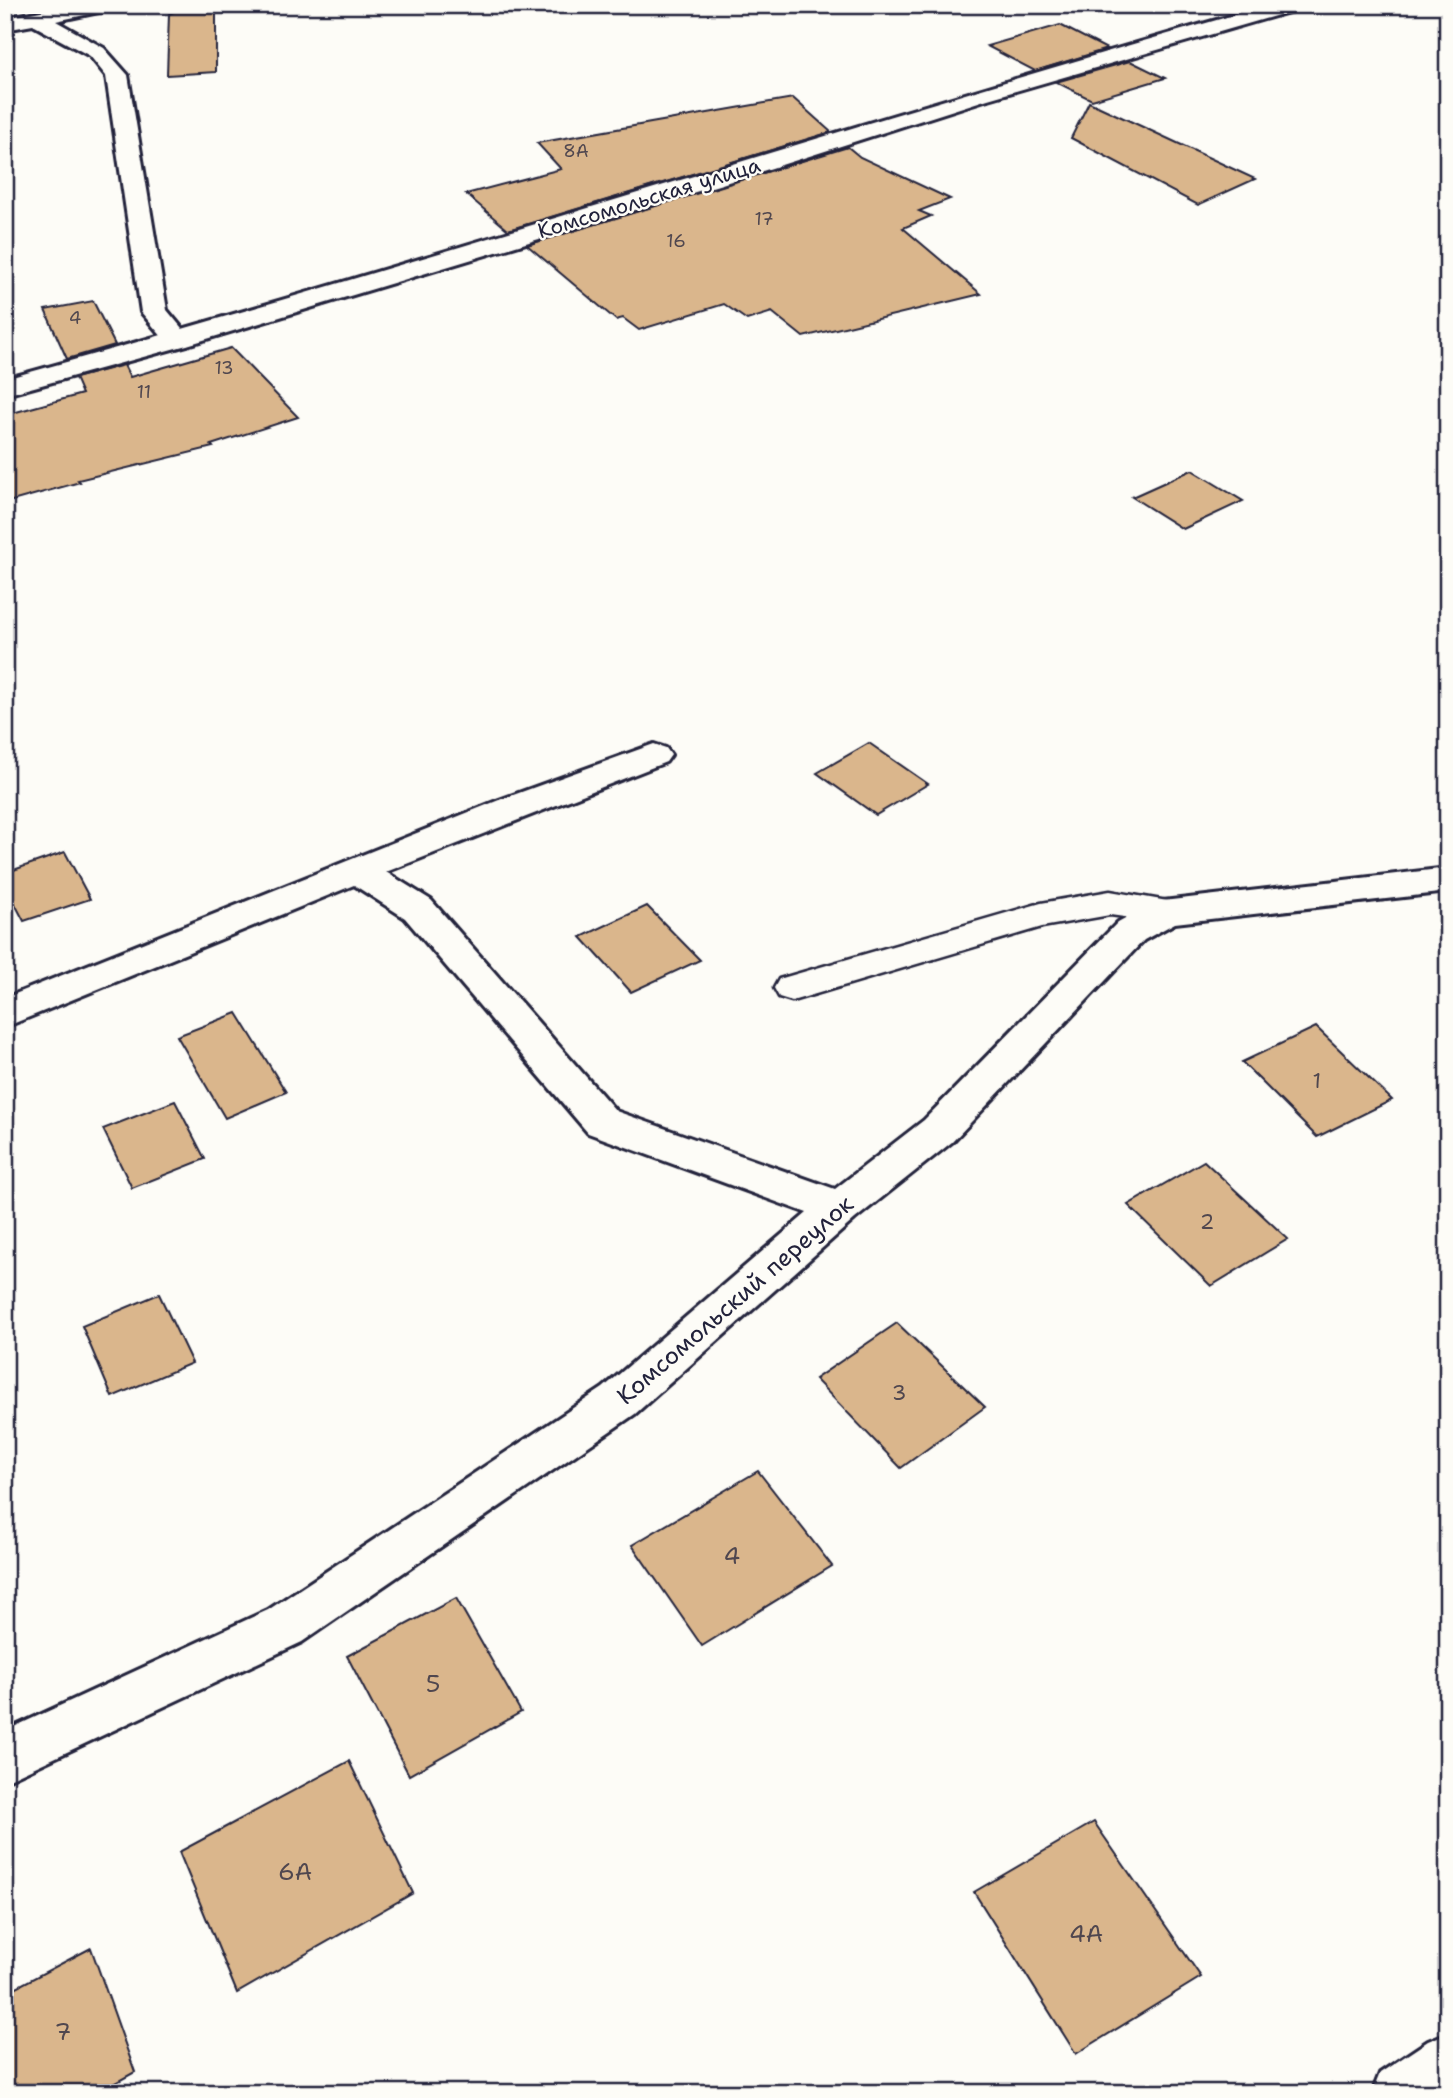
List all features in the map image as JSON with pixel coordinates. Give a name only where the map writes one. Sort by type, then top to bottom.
[{"type":"street","points":[[5,24],[106,5]]},
{"type":"street","name":"Комсомольская улица","points":[[5,387],[178,340],[714,179],[980,94],[1292,5]]},
{"type":"street","points":[[36,18],[97,52],[117,75],[154,312],[178,340]]},
{"type":"street","points":[[5,1013],[654,755]]},
{"type":"street","points":[[358,871],[418,909],[602,1122],[839,1208]]},
{"type":"street","name":"Комсомольский переулок","points":[[5,1756],[285,1626],[619,1401],[839,1208],[937,1131],[1131,931],[1167,911],[1323,891],[1448,880]]},
{"type":"street","points":[[1400,2093],[1448,2061]]},
{"type":"lane","points":[[792,988],[1041,915],[1110,903],[1167,911]]},
{"type":"building","points":[[189,5],[216,5],[216,72],[167,75],[169,14]]},
{"type":"building","points":[[1060,25],[1107,49],[1035,71],[987,46]]},
{"type":"building","points":[[1130,61],[1165,78],[1092,100],[1056,82]]},
{"type":"building","points":[[793,98],[831,132],[508,230],[466,194],[561,169],[537,143]]},
{"type":"building","points":[[1089,102],[1255,179],[1198,205],[1071,138]]},
{"type":"building","points":[[848,147],[860,157],[950,199],[919,211],[931,216],[903,228],[981,294],[803,337],[772,312],[747,320],[724,304],[639,330],[623,318],[616,320],[527,245]]},
{"type":"building","points":[[93,301],[115,345],[67,359],[45,310]]},
{"type":"building","points":[[231,348],[298,417],[211,445],[213,447],[78,480],[80,482],[5,503],[5,415],[82,394],[75,378],[124,365],[130,377]]},
{"type":"building","points":[[1192,470],[1243,501],[1183,529],[1132,497]]},
{"type":"building","points":[[869,743],[928,784],[876,815],[817,773]]},
{"type":"building","points":[[65,852],[90,899],[24,921],[5,885],[5,873]]},
{"type":"building","points":[[647,906],[700,960],[631,992],[581,937]]},
{"type":"building","points":[[237,1013],[286,1092],[225,1118],[177,1036]]},
{"type":"building","points":[[1316,1027],[1392,1100],[1317,1137],[1242,1062]]},
{"type":"building","points":[[175,1101],[205,1159],[132,1188],[103,1129]]},
{"type":"building","points":[[1204,1161],[1288,1239],[1211,1286],[1128,1205]]},
{"type":"building","points":[[159,1294],[192,1363],[112,1397],[82,1326]]},
{"type":"building","points":[[897,1323],[985,1407],[901,1468],[815,1379]]},
{"type":"building","points":[[758,1471],[832,1566],[702,1646],[632,1545]]},
{"type":"building","points":[[456,1598],[521,1712],[409,1775],[347,1656]]},
{"type":"building","points":[[349,1761],[413,1893],[237,1993],[179,1852]]},
{"type":"building","points":[[1094,1822],[1201,1977],[1076,2054],[974,1892]]},
{"type":"building","points":[[91,1948],[135,2072],[97,2093],[5,2093],[5,1993]]}]
